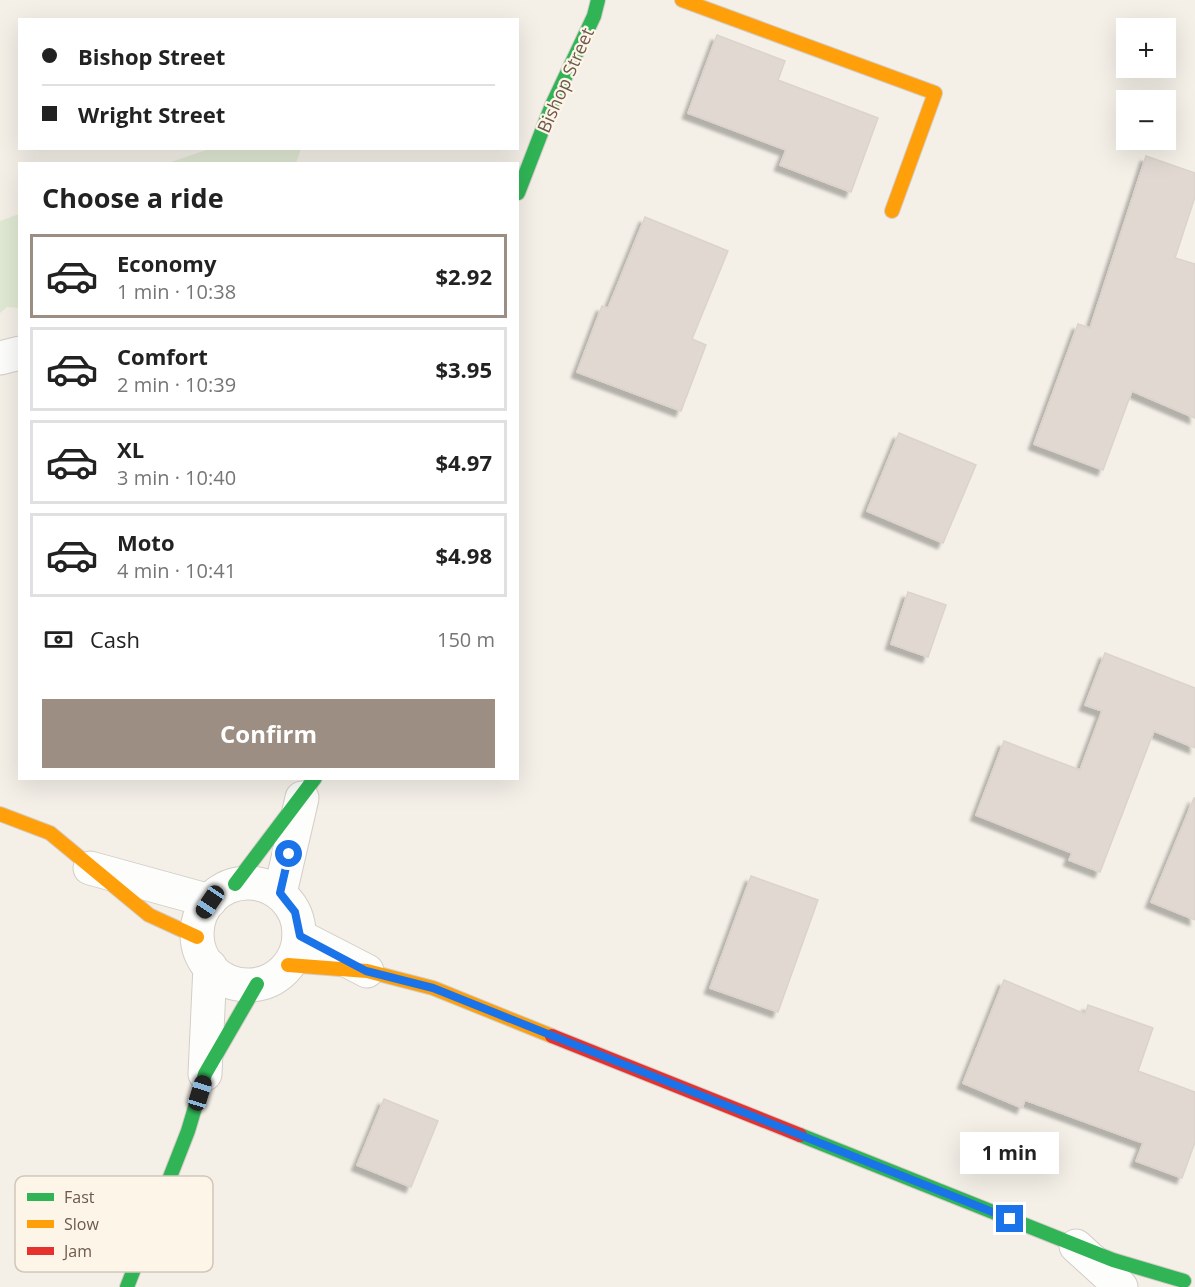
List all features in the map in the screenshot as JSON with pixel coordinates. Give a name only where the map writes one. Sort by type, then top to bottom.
[{"type":"street","name":"Bishop Street","points":[[519,190],[552,105],[594,16],[598,0]]},
{"type":"street","points":[[682,0],[935,93],[892,211]]},
{"type":"street","points":[[0,358],[18,354]]},
{"type":"street","points":[[90,867],[222,893],[259,883],[280,893],[295,912],[294,950],[277,977],[257,984],[236,984],[216,974],[203,957],[197,937],[201,915],[222,893],[308,788]]},
{"type":"street","points":[[280,893],[308,788]]},
{"type":"street","points":[[0,814],[50,833],[149,915],[197,937]]},
{"type":"street","points":[[294,950],[433,988],[1113,1260],[1186,1279]]},
{"type":"street","points":[[205,1074],[210,966]]},
{"type":"street","points":[[170,1176],[188,1131],[205,1074],[257,984]]},
{"type":"street","points":[[1074,1244],[1121,1287]]},
{"type":"street","points":[[127,1287],[133,1272]]},
{"type":"green space","points":[[206,150],[301,150],[296,162],[171,162]]},
{"type":"green space","points":[[18,214],[18,308],[7,307],[0,313],[0,221]]},
{"type":"building","points":[[717,35],[785,61],[778,80],[878,118],[851,192],[780,165],[786,150],[688,113]]},
{"type":"building","points":[[1146,156],[1195,173],[1195,197],[1175,258],[1195,264],[1195,418],[1132,391],[1103,470],[1034,444],[1078,324],[1090,328]]},
{"type":"building","points":[[645,217],[728,251],[692,339],[706,345],[681,411],[577,372],[602,306],[608,308]]},
{"type":"building","points":[[899,433],[976,465],[943,543],[867,511]]},
{"type":"building","points":[[908,592],[946,605],[928,657],[891,644]]},
{"type":"building","points":[[1105,653],[1195,688],[1195,748],[1154,731],[1100,872],[1069,860],[1072,853],[976,815],[1004,741],[1080,770],[1102,711],[1085,705]]},
{"type":"building","points":[[1195,798],[1195,920],[1151,902]]},
{"type":"building","points":[[751,876],[818,900],[778,1012],[710,988]]},
{"type":"building","points":[[1004,980],[1085,1014],[1088,1005],[1153,1028],[1138,1071],[1195,1092],[1195,1142],[1182,1178],[1136,1161],[1143,1143],[1025,1100],[1022,1108],[963,1083]]},
{"type":"building","points":[[384,1099],[438,1121],[411,1187],[357,1165]]},
{"type":"traffic: fast","points":[[519,190],[552,105],[594,16],[598,0]]},
{"type":"traffic: fast","points":[[235,884],[313,780]]},
{"type":"traffic: fast","points":[[170,1176],[188,1131],[205,1074],[257,984]]},
{"type":"traffic: fast","points":[[800,1135],[1113,1260],[1184,1281]]},
{"type":"traffic: fast","points":[[127,1287],[133,1272]]},
{"type":"traffic: slow","points":[[682,0],[935,93],[892,211]]},
{"type":"traffic: slow","points":[[0,814],[50,833],[149,915],[197,937]]},
{"type":"traffic: slow","points":[[288,965],[367,971],[433,988],[552,1036]]},
{"type":"traffic: jam","points":[[552,1036],[800,1135]]},
{"type":"route","points":[[289,854],[280,893],[295,912],[300,936],[366,971],[433,988],[1010,1219]]}]
